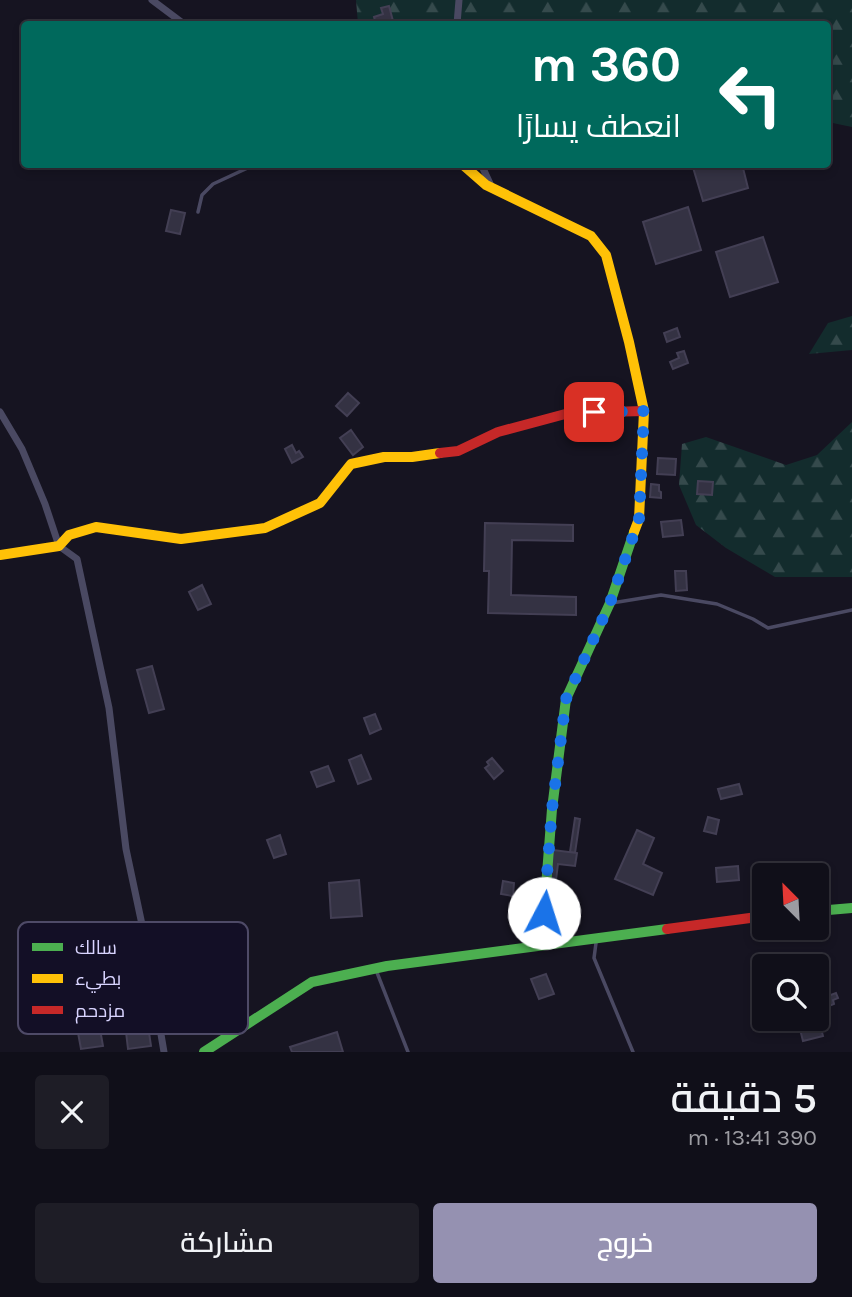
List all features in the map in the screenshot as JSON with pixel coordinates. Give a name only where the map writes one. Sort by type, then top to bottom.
[{"type":"street","points":[[152,0],[180,21]]},
{"type":"street","points":[[457,21],[459,0]]},
{"type":"street","points":[[467,168],[486,185],[591,236],[607,255],[644,411],[639,519],[610,603],[566,699],[552,809],[544,913],[548,944]]},
{"type":"street","points":[[483,168],[492,188]]},
{"type":"street","points":[[0,555],[59,546],[69,535],[96,527],[181,539],[265,528],[320,503],[351,464],[384,457],[412,457],[458,451],[498,432],[569,413],[644,411]]},
{"type":"street","points":[[0,412],[22,449],[59,546],[77,559],[109,708],[126,849],[141,922]]},
{"type":"street","points":[[830,910],[852,908]]},
{"type":"street","points":[[248,1024],[313,982],[375,968],[752,918]]},
{"type":"street","points":[[161,1034],[164,1052]]},
{"type":"street","points":[[204,1052],[232,1034]]},
{"type":"lane","points":[[198,212],[202,195],[213,184],[247,168]]},
{"type":"lane","points":[[610,603],[661,594],[717,604],[768,628],[852,610]]},
{"type":"lane","points":[[597,937],[594,958],[633,1052]]},
{"type":"lane","points":[[375,968],[408,1052]]},
{"type":"green space","points":[[356,0],[852,0],[852,127],[831,123],[831,21],[358,21]]},
{"type":"green space","points":[[852,316],[852,350],[809,354],[828,323]]},
{"type":"green space","points":[[852,422],[852,577],[775,577],[726,548],[696,525],[679,485],[682,444],[706,437],[786,465],[817,455]]},
{"type":"building","points":[[389,6],[393,21],[375,21],[374,17],[383,14],[381,8]]},
{"type":"building","points":[[693,168],[743,168],[748,188],[703,201]]},
{"type":"building","points":[[688,207],[701,250],[656,264],[643,222]]},
{"type":"building","points":[[171,210],[185,213],[180,234],[166,231]]},
{"type":"building","points":[[763,237],[778,282],[730,297],[716,252]]},
{"type":"building","points":[[677,328],[680,337],[667,342],[664,333]]},
{"type":"building","points":[[684,351],[688,363],[673,369],[670,362],[679,358],[677,353]]},
{"type":"building","points":[[348,393],[359,403],[347,416],[336,406]]},
{"type":"building","points":[[351,430],[363,447],[353,455],[340,438]]},
{"type":"building","points":[[292,445],[296,453],[299,451],[303,457],[292,463],[285,449]]},
{"type":"building","points":[[658,458],[676,459],[675,475],[657,474]]},
{"type":"building","points":[[698,481],[713,482],[712,495],[697,494]]},
{"type":"building","points":[[651,484],[659,485],[661,498],[650,497]]},
{"type":"building","points":[[681,520],[683,535],[663,537],[661,522]]},
{"type":"building","points":[[485,523],[573,525],[573,541],[512,540],[511,595],[576,597],[576,615],[488,613],[489,571],[484,571]]},
{"type":"building","points":[[675,571],[686,571],[687,590],[676,591]]},
{"type":"building","points":[[202,585],[211,604],[198,610],[189,592]]},
{"type":"building","points":[[152,666],[164,709],[149,713],[137,670]]},
{"type":"building","points":[[375,714],[381,729],[370,734],[364,718]]},
{"type":"building","points":[[361,755],[371,779],[358,784],[349,760]]},
{"type":"building","points":[[492,758],[503,771],[494,779],[485,768]]},
{"type":"building","points":[[328,766],[334,781],[317,787],[311,772]]},
{"type":"building","points":[[739,784],[742,794],[721,799],[718,789]]},
{"type":"building","points":[[708,817],[719,820],[716,834],[704,831]]},
{"type":"building","points":[[575,818],[580,819],[575,853],[570,852]]},
{"type":"building","points":[[637,830],[654,838],[643,864],[662,873],[653,895],[615,879]]},
{"type":"building","points":[[280,835],[286,854],[274,858],[267,840]]},
{"type":"building","points":[[553,850],[577,853],[575,866],[558,864],[556,880],[548,879]]},
{"type":"building","points":[[738,866],[739,880],[717,882],[716,868]]},
{"type":"building","points":[[359,880],[362,916],[331,918],[329,883]]},
{"type":"building","points":[[503,881],[514,883],[513,896],[501,894]]},
{"type":"building","points":[[535,906],[536,930],[515,930],[514,907]]},
{"type":"building","points":[[546,974],[554,994],[539,999],[531,979]]},
{"type":"building","points":[[836,993],[838,998],[829,1006],[829,996]]},
{"type":"building","points":[[800,1031],[822,1031],[823,1036],[803,1041]]},
{"type":"building","points":[[337,1032],[343,1052],[292,1052],[290,1047]]},
{"type":"building","points":[[78,1034],[101,1034],[103,1046],[81,1049]]},
{"type":"building","points":[[126,1034],[149,1034],[151,1046],[128,1049]]},
{"type":"traffic: fast","points":[[548,944],[544,913],[552,809],[566,699],[610,603],[634,532]]},
{"type":"traffic: fast","points":[[830,910],[852,908]]},
{"type":"traffic: fast","points":[[248,1023],[312,982],[387,966],[667,929]]},
{"type":"traffic: fast","points":[[204,1052],[232,1034]]},
{"type":"traffic: slow","points":[[467,168],[486,185],[591,236],[606,255],[644,411],[639,519],[634,532]]},
{"type":"traffic: slow","points":[[0,555],[59,546],[69,535],[96,527],[181,539],[265,528],[320,503],[351,464],[384,457],[440,453]]},
{"type":"traffic: jam","points":[[440,453],[458,451],[498,432],[569,413],[644,411]]},
{"type":"traffic: jam","points":[[667,929],[752,918]]},
{"type":"route","points":[[544,913],[552,809],[566,699],[610,603],[639,519],[644,411],[594,412]]}]
